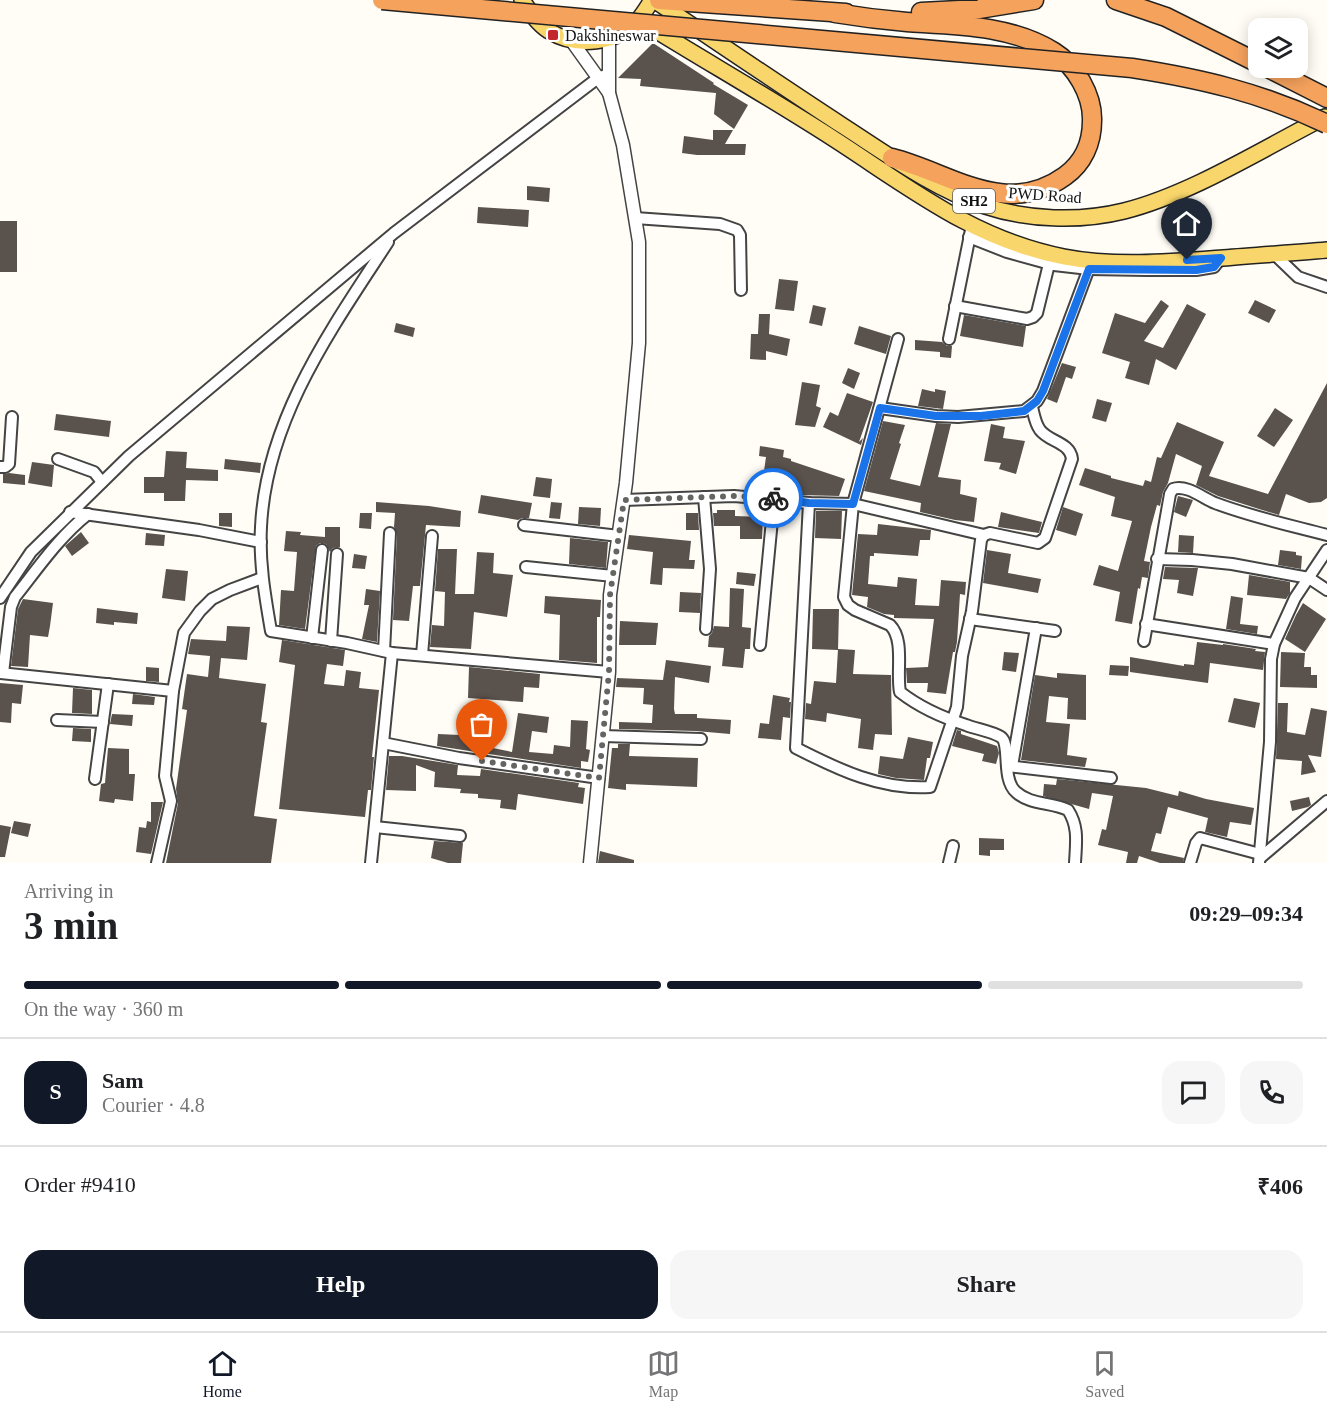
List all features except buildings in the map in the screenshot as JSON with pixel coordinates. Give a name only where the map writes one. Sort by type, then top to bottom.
[{"type":"highway","points":[[382,0],[1132,68],[1177,75],[1253,93],[1327,124]]},
{"type":"highway","points":[[659,0],[957,25],[1013,34],[1055,52],[1068,64],[1077,74],[1092,110],[1092,132],[1085,154],[1070,172],[1049,186],[1035,191],[1008,194],[983,191],[914,164],[892,158]]},
{"type":"highway","points":[[835,14],[956,11],[1034,0]]},
{"type":"highway","points":[[1116,0],[1166,17],[1248,58]]},
{"type":"highway","points":[[1288,78],[1327,98]]},
{"type":"main road","name":"SH2","points":[[522,0],[533,18],[551,32],[571,40],[591,42],[625,31],[638,20],[653,0]]},
{"type":"main road","name":"PWD Road","points":[[653,0],[934,184],[985,206],[1009,212],[1037,216],[1093,216],[1122,212],[1184,190],[1327,115]]},
{"type":"main road","name":"SH2","points":[[638,20],[834,139],[971,231],[1091,265],[1327,250]]},
{"type":"street","points":[[590,863],[609,672],[610,595],[624,500],[639,344],[639,242],[622,145],[604,76],[609,38]]},
{"type":"street","points":[[571,40],[604,76]]},
{"type":"street","points":[[0,598],[31,552],[129,456],[394,233],[604,76]]},
{"type":"street","points":[[635,218],[720,224],[737,230],[740,235],[741,290]]},
{"type":"street","points":[[880,408],[958,417],[1024,411],[1032,407],[1043,391],[1091,265],[1049,264],[1007,252],[971,231],[949,339]]},
{"type":"street","points":[[394,233],[308,368],[278,442],[268,474],[261,542],[262,578],[271,631],[388,652],[609,672]]},
{"type":"street","points":[[1274,254],[1298,277],[1327,287]]},
{"type":"street","points":[[956,306],[1027,319],[1033,317],[1037,314],[1049,264]]},
{"type":"street","points":[[898,339],[853,504],[844,597],[848,605],[855,610],[890,625],[895,630],[898,638],[900,692],[952,720],[1000,737],[1006,744],[1010,786],[1018,794],[1030,800],[1068,810],[1077,833],[1075,863]]},
{"type":"street","points":[[809,503],[796,748],[848,773],[873,782],[930,787],[957,707],[962,656],[970,619],[981,540],[990,532],[1038,543],[1045,538],[1072,459],[1069,449],[1042,432],[1036,423],[1032,407]]},
{"type":"street","points":[[0,467],[9,464],[12,417]]},
{"type":"street","points":[[58,459],[94,472],[102,482]]},
{"type":"street","points":[[1144,641],[1157,559],[1170,494],[1173,489],[1177,487],[1255,517],[1327,535]]},
{"type":"street","points":[[624,500],[734,496],[809,503],[853,504],[984,535]]},
{"type":"street","points":[[704,497],[710,569],[706,629]]},
{"type":"street","points":[[760,645],[774,499]]},
{"type":"street","points":[[70,512],[199,530],[261,542]]},
{"type":"street","points":[[88,514],[59,541],[15,597],[11,607],[2,673],[172,691]]},
{"type":"street","points":[[524,525],[619,536]]},
{"type":"street","points":[[371,863],[383,743],[388,652],[390,533]]},
{"type":"street","points":[[422,656],[432,536]]},
{"type":"street","points":[[312,638],[322,550]]},
{"type":"street","points":[[1260,858],[1270,742],[1271,659],[1274,644],[1295,598],[1327,550]]},
{"type":"street","points":[[331,641],[337,554]]},
{"type":"street","points":[[1157,559],[1232,564],[1309,578],[1327,590]]},
{"type":"street","points":[[526,567],[613,576]]},
{"type":"street","points":[[157,863],[171,801],[165,776],[172,691],[184,633],[212,599],[262,578]]},
{"type":"street","points":[[970,619],[1055,631]]},
{"type":"street","points":[[1146,624],[1274,644]]},
{"type":"street","points":[[1009,766],[1036,628]]},
{"type":"street","points":[[96,779],[108,684]]},
{"type":"street","points":[[57,720],[103,722]]},
{"type":"street","points":[[603,736],[701,739]]},
{"type":"street","points":[[383,743],[459,758],[599,778]]},
{"type":"street","points":[[1009,766],[1112,778]]},
{"type":"street","points":[[1260,858],[1327,801]]},
{"type":"street","points":[[375,827],[460,836]]},
{"type":"street","points":[[1190,863],[1196,843],[1200,838],[1260,858]]},
{"type":"street","points":[[949,863],[953,846]]},
{"type":"way so far","points":[[482,761],[599,778],[609,672],[610,595],[624,500],[734,496],[773,498]]},
{"type":"place","name":"Dakshineswar","points":[[553,35]]},
{"type":"route","points":[[773,498],[809,503],[853,504],[880,408],[958,417],[1024,411],[1032,407],[1043,391],[1089,269],[1196,270],[1214,267],[1221,258],[1187,260]]}]
